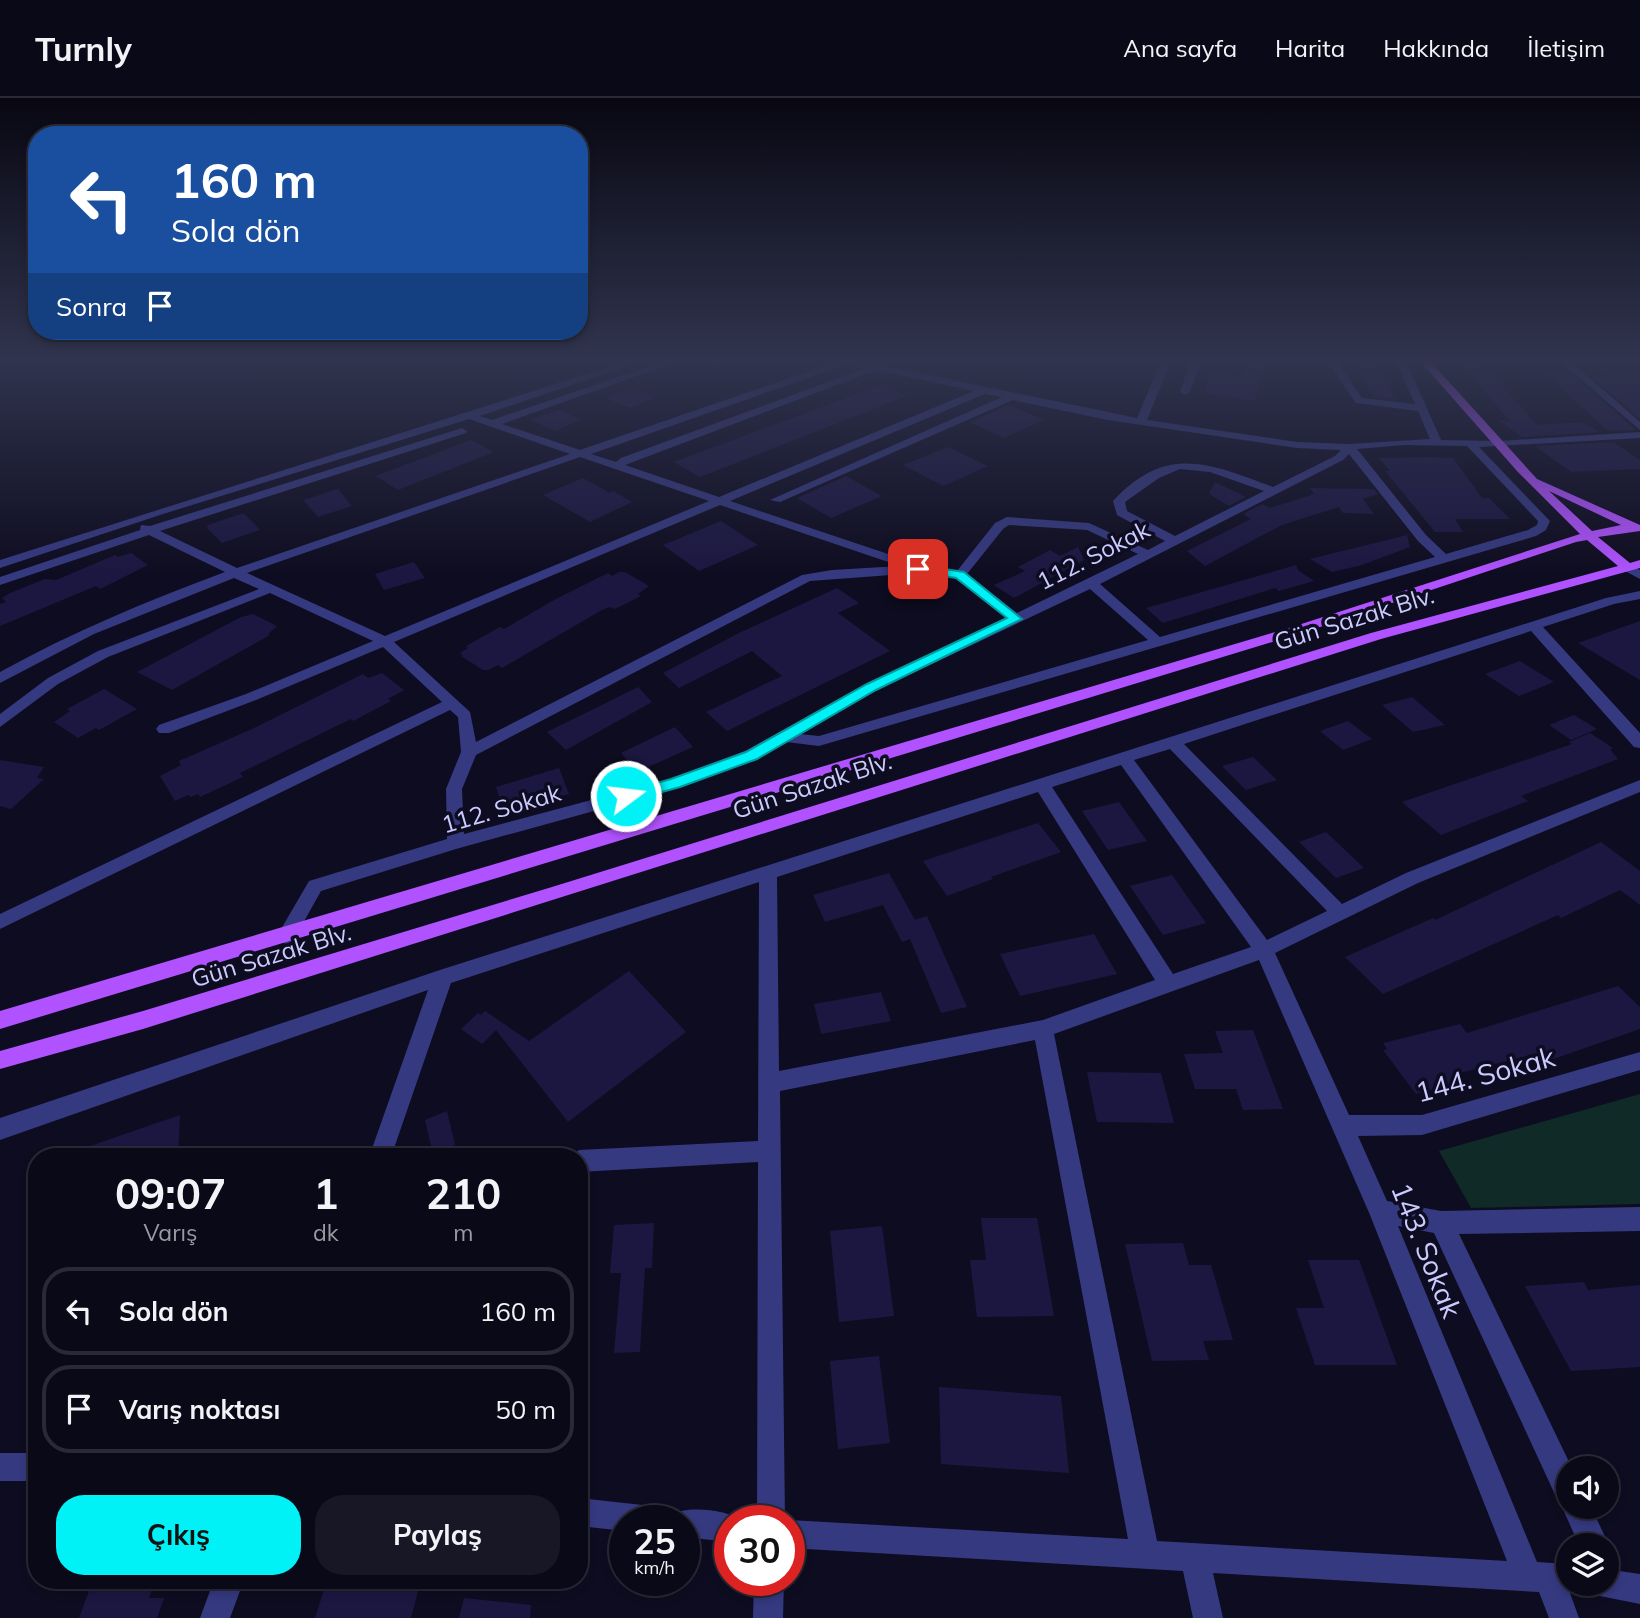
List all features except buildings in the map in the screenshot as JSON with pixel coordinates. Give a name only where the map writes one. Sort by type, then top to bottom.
[{"type":"main road","points":[[1489,432],[1587,536],[1636,569]]},
{"type":"main road","points":[[1531,478],[1638,527]]},
{"type":"main road","name":"Gün Sazak Blv.","points":[[0,1020],[1297,630],[1587,536],[1638,527]]},
{"type":"main road","name":"Gün Sazak Blv.","points":[[0,1060],[143,1020],[526,902],[1376,636],[1636,569]]},
{"type":"street","points":[[0,564],[126,520],[416,432]]},
{"type":"street","points":[[0,582],[150,530],[459,432]]},
{"type":"street","points":[[513,432],[724,500],[918,569],[960,575],[1016,619]]},
{"type":"street","points":[[0,678],[50,648],[95,627],[236,573],[644,432]]},
{"type":"street","points":[[617,467],[625,460],[701,432]]},
{"type":"street","points":[[164,729],[251,698],[886,432]]},
{"type":"street","points":[[776,500],[931,432]]},
{"type":"street","points":[[1208,432],[1297,445],[1349,447],[1372,444],[1500,444],[1640,435]]},
{"type":"street","points":[[1432,432],[1437,443]]},
{"type":"street","points":[[788,736],[793,739],[819,741],[1532,533],[1542,527],[1544,521],[1470,443]]},
{"type":"street","points":[[1349,447],[1422,538],[1443,558]]},
{"type":"street","name":"112. Sokak","points":[[286,936],[315,886],[456,843],[675,783],[751,755],[872,687],[1091,583],[1339,458],[1349,447]]},
{"type":"street","points":[[1172,540],[1121,513],[1119,501],[1135,488],[1171,469],[1186,465],[1274,491]]},
{"type":"street","points":[[126,520],[385,642],[465,715],[469,752],[454,789],[456,843]]},
{"type":"street","points":[[960,575],[999,526],[1007,521],[1089,527],[1147,554]]},
{"type":"street","points":[[469,752],[774,593],[807,579],[918,569]]},
{"type":"street","points":[[1091,583],[1157,641]]},
{"type":"street","points":[[0,722],[53,681],[103,654],[270,589]]},
{"type":"street","points":[[0,1129],[443,977],[1611,601],[1640,595]]},
{"type":"street","points":[[1534,626],[1640,743]]},
{"type":"street","points":[[0,922],[452,703]]},
{"type":"street","points":[[1173,742],[1340,913]]},
{"type":"street","name":"143. Sokak","points":[[1124,758],[1264,950],[1380,1211],[1548,1576],[1564,1618]]},
{"type":"street","points":[[1042,785],[1168,984]]},
{"type":"street","points":[[769,1083],[1043,1029],[1264,950],[1412,878],[1640,786]]},
{"type":"street","points":[[768,874],[771,1505]]},
{"type":"street","points":[[383,1148],[443,977]]},
{"type":"street","points":[[1043,1029],[1145,1554]]},
{"type":"street","name":"144. Sokak","points":[[1342,1126],[1422,1125],[1640,1061]]},
{"type":"street","points":[[588,1161],[769,1151]]},
{"type":"street","points":[[1380,1211],[1441,1223],[1640,1219]]},
{"type":"street","points":[[1441,1223],[1556,1466]]},
{"type":"street","points":[[0,1467],[28,1467]]},
{"type":"street","points":[[588,1512],[609,1515]]},
{"type":"street","points":[[805,1535],[1548,1576]]},
{"type":"street","points":[[1195,1557],[1208,1618]]},
{"type":"street","points":[[215,1618],[226,1589]]},
{"type":"street","points":[[768,1618],[769,1596]]},
{"type":"green space","points":[[1640,1094],[1640,1204],[1471,1208],[1439,1151]]},
{"type":"route","points":[[626,796],[675,783],[751,755],[872,687],[1016,619],[960,575],[918,569]]}]
